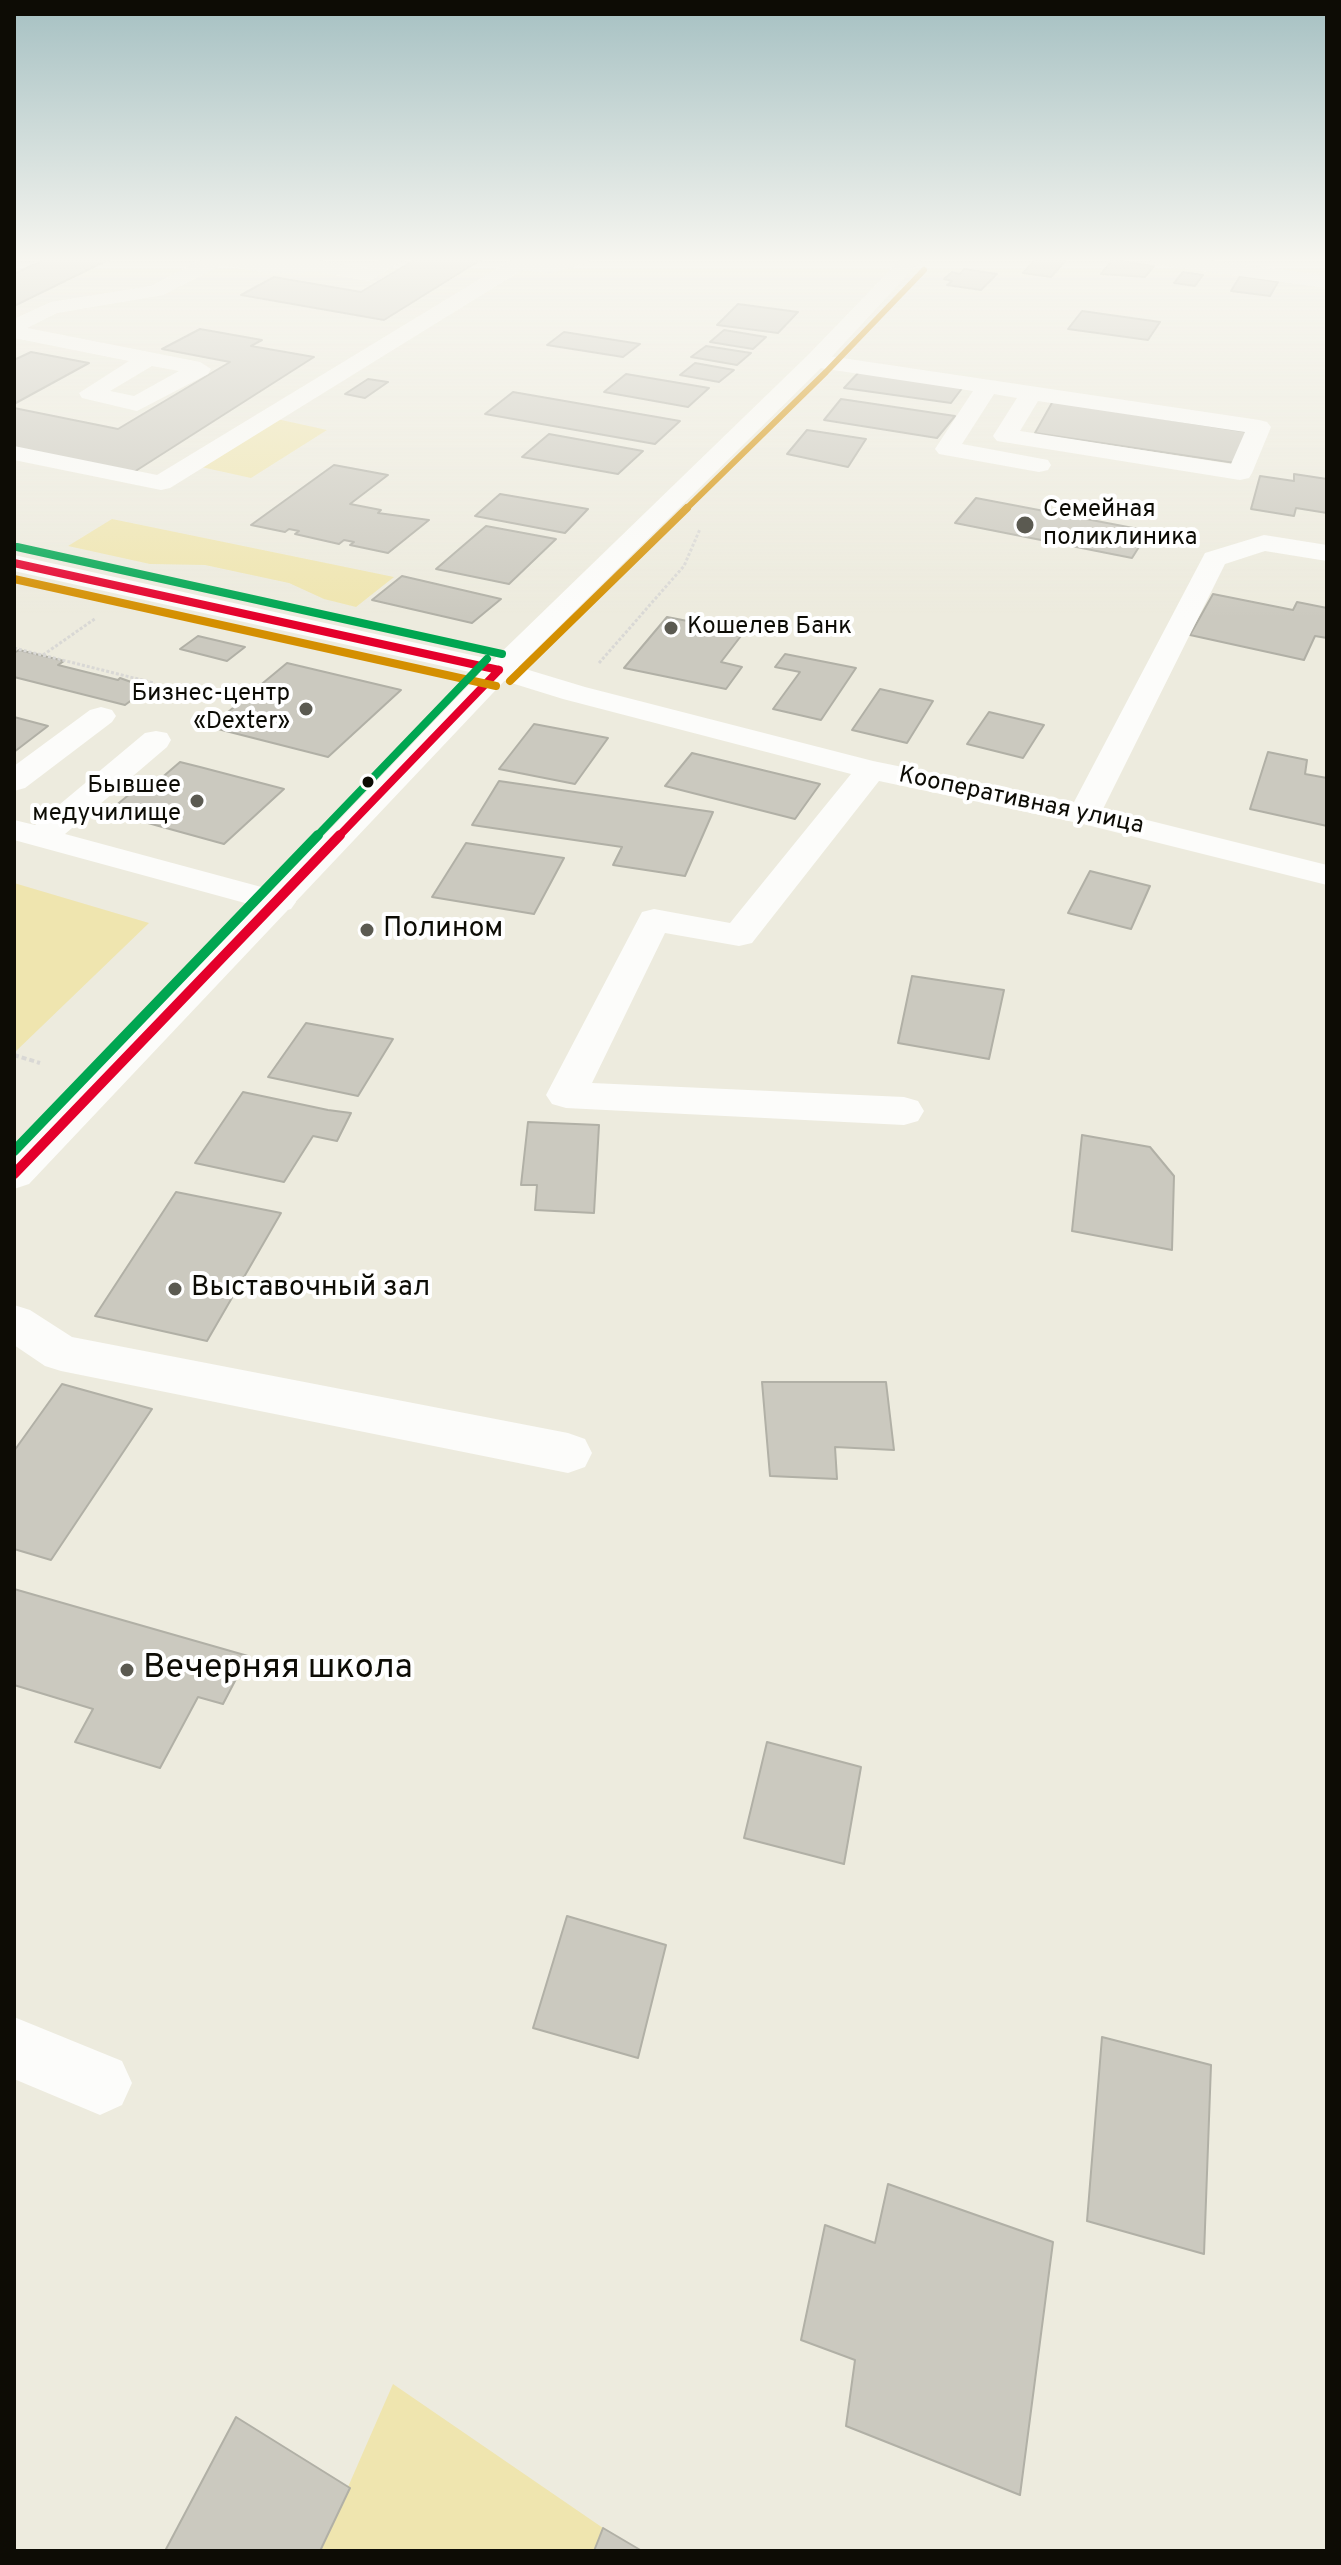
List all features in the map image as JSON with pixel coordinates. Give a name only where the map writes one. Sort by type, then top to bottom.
[{"type":"main road","points":[[14,453],[161,483],[332,379]]},
{"type":"main road","points":[[14,1174],[499,670],[797,379]]},
{"type":"main road","points":[[937,379],[1032,392],[1259,427],[1240,473],[1005,436],[1032,392]]},
{"type":"main road","points":[[988,386],[947,449],[1057,468]]},
{"type":"main road","points":[[1084,814],[1214,559],[1264,543],[1327,553]]},
{"type":"main road","name":"Кооперативная улица","points":[[14,563],[499,670],[574,693],[871,770],[1084,814],[1327,875]]},
{"type":"main road","points":[[14,781],[101,716]]},
{"type":"main road","points":[[28,833],[156,740]]},
{"type":"main road","points":[[871,770],[739,935],[654,920],[566,1095],[904,1111]]},
{"type":"main road","points":[[28,833],[279,902]]},
{"type":"main road","points":[[14,1322],[61,1353],[568,1453]]},
{"type":"main road","points":[[14,2048],[100,2083]]},
{"type":"path","points":[[43,655],[101,615]]},
{"type":"path","points":[[14,648],[154,683]]},
{"type":"path","points":[[14,1055],[40,1063]]},
{"type":"shaded area","points":[[277,419],[327,430],[251,478],[201,467]]},
{"type":"shaded area","points":[[112,519],[394,577],[356,607],[324,599],[289,583],[205,565],[150,564],[68,546]]},
{"type":"shaded area","points":[[14,883],[149,923],[14,1053]]},
{"type":"shaded area","points":[[393,2384],[603,2528],[594,2551],[320,2551]]},
{"type":"building","points":[[14,379],[60,379],[14,404]]},
{"type":"building","points":[[202,379],[280,379],[134,472],[14,448],[14,408],[118,429]]},
{"type":"building","points":[[368,379],[388,382],[365,398],[345,394]]},
{"type":"building","points":[[620,379],[654,379],[709,388],[688,407],[604,392]]},
{"type":"building","points":[[853,379],[905,379],[963,387],[951,403],[844,388]]},
{"type":"building","points":[[513,392],[680,421],[655,444],[485,414]]},
{"type":"building","points":[[841,399],[955,416],[937,438],[824,420]]},
{"type":"building","points":[[1053,401],[1248,432],[1235,463],[1035,433]]},
{"type":"building","points":[[807,430],[866,439],[848,467],[787,454]]},
{"type":"building","points":[[549,434],[643,451],[618,474],[522,457]]},
{"type":"building","points":[[334,465],[388,475],[350,504],[381,510],[378,513],[429,520],[388,553],[350,545],[354,542],[344,540],[339,544],[295,534],[299,531],[289,529],[285,532],[251,525]]},
{"type":"building","points":[[1294,474],[1327,479],[1327,513],[1296,508],[1294,516],[1251,509],[1260,476],[1294,481]]},
{"type":"building","points":[[500,494],[588,509],[565,533],[475,516]]},
{"type":"building","points":[[976,498],[1149,531],[1132,558],[955,523]]},
{"type":"building","points":[[486,526],[556,539],[509,584],[436,569]]},
{"type":"building","points":[[402,576],[501,599],[472,623],[372,600]]},
{"type":"building","points":[[1213,594],[1293,610],[1297,602],[1327,608],[1327,638],[1315,636],[1304,660],[1190,635]]},
{"type":"building","points":[[667,617],[744,632],[721,662],[742,667],[726,689],[624,668]]},
{"type":"building","points":[[198,636],[245,647],[227,661],[180,649]]},
{"type":"building","points":[[19,650],[64,661],[58,665],[120,678],[148,688],[125,705],[14,677],[14,653]]},
{"type":"building","points":[[785,654],[856,668],[821,720],[773,709],[800,672],[775,667]]},
{"type":"building","name":"Бизнес-центр «Dexter»","points":[[287,663],[401,690],[328,757],[210,727]]},
{"type":"building","points":[[880,689],[933,701],[907,743],[852,730]]},
{"type":"building","points":[[989,712],[1044,725],[1023,758],[967,744]]},
{"type":"building","points":[[14,717],[48,726],[14,752]]},
{"type":"building","points":[[534,724],[608,738],[575,784],[499,769]]},
{"type":"building","points":[[1268,752],[1307,760],[1305,774],[1327,778],[1327,826],[1250,809]]},
{"type":"building","points":[[692,753],[820,784],[795,819],[665,786]]},
{"type":"building","name":"Бывшее медучилище","points":[[180,762],[284,789],[224,844],[108,812],[142,784],[151,787]]},
{"type":"building","points":[[499,781],[713,812],[685,876],[613,865],[622,847],[472,825]]},
{"type":"building","points":[[466,843],[564,858],[534,914],[432,897]]},
{"type":"building","points":[[1090,871],[1150,886],[1131,929],[1068,913]]},
{"type":"building","points":[[912,976],[1004,990],[989,1059],[898,1043]]},
{"type":"building","points":[[306,1023],[393,1039],[358,1096],[268,1077]]},
{"type":"building","points":[[243,1092],[351,1113],[337,1141],[313,1136],[284,1182],[195,1163]]},
{"type":"building","points":[[528,1122],[599,1125],[594,1213],[535,1210],[537,1185],[521,1185]]},
{"type":"building","points":[[1082,1135],[1150,1147],[1174,1176],[1172,1250],[1072,1231]]},
{"type":"building","name":"Выставочный зал","points":[[176,1192],[281,1213],[207,1341],[95,1316]]},
{"type":"building","points":[[762,1382],[886,1382],[894,1450],[835,1447],[837,1479],[770,1476]]},
{"type":"building","points":[[62,1384],[152,1409],[51,1560],[14,1549],[14,1451]]},
{"type":"building","name":"Вечерняя школа","points":[[14,1589],[248,1656],[223,1704],[198,1697],[160,1768],[75,1742],[93,1709],[14,1685]]},
{"type":"building","points":[[767,1742],[861,1767],[844,1864],[744,1838]]},
{"type":"building","points":[[567,1916],[666,1945],[638,2058],[533,2028]]},
{"type":"building","points":[[1102,2037],[1211,2065],[1204,2254],[1087,2221]]},
{"type":"building","points":[[888,2184],[1053,2242],[1020,2495],[846,2426],[855,2360],[801,2340],[825,2225],[875,2243]]},
{"type":"building","points":[[236,2417],[350,2488],[320,2551],[165,2551]]},
{"type":"building","points":[[603,2528],[642,2551],[594,2551]]},
{"type":"transit line","points":[[510,681],[819,379]]},
{"type":"transit line","points":[[17,547],[502,654]]},
{"type":"transit line","points":[[14,563],[499,670]]},
{"type":"transit line","points":[[14,579],[496,686]]},
{"type":"transit line","points":[[14,1151],[487,659]]},
{"type":"transit line","points":[[14,1174],[499,670]]},
{"type":"place","name":"Семейная поликлиника","points":[[1025,525]]},
{"type":"place","name":"Кошелев Банк","points":[[671,628]]},
{"type":"place","name":"Бизнес-центр «Dexter»","points":[[306,709]]},
{"type":"place","name":"Бывшее медучилище","points":[[197,801]]},
{"type":"place","name":"Полином","points":[[367,930]]},
{"type":"place","name":"Выставочный зал","points":[[175,1289]]},
{"type":"place","name":"Вечерняя школа","points":[[127,1670]]}]
